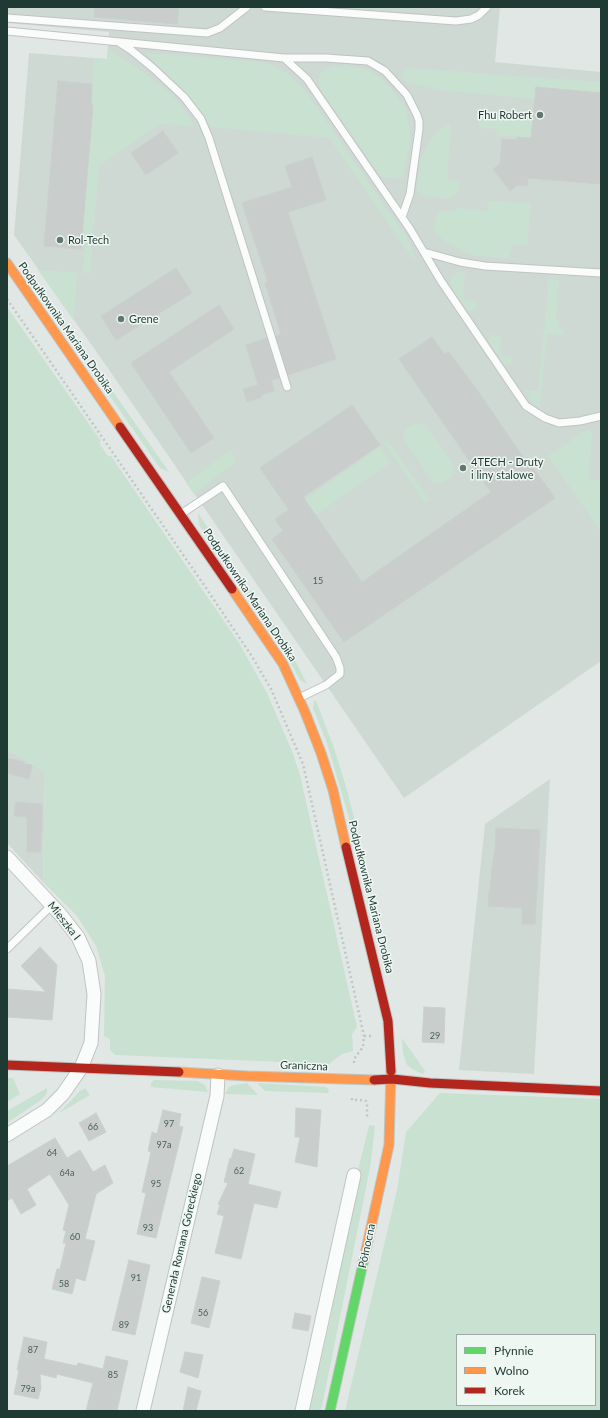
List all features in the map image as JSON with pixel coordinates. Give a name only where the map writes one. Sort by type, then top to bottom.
[{"type":"main road","name":"Podpułkownika Mariana Drobika","points":[[7,264],[283,664],[322,753],[333,790],[388,1021],[392,1079]]},
{"type":"main road","name":"Graniczna","points":[[7,1065],[353,1080],[392,1079],[430,1083],[601,1091]]},
{"type":"main road","name":"Północna","points":[[330,1411],[389,1145],[392,1079]]},
{"type":"street","name":"Mieszka I","points":[[7,857],[52,905],[78,937],[89,961],[94,994],[91,1043],[81,1068],[63,1094],[47,1110],[7,1135]]},
{"type":"street","name":"Generała Romana Góreckiego","points":[[143,1411],[217,1096],[218,1075]]},
{"type":"street","points":[[302,1411],[354,1175]]},
{"type":"lane","points":[[7,18],[207,33],[220,28],[247,7]]},
{"type":"lane","points":[[265,7],[456,21],[471,19],[487,7]]},
{"type":"lane","points":[[7,32],[284,58],[326,58],[368,61],[385,71],[407,95],[419,121],[410,194],[402,217]]},
{"type":"lane","points":[[118,42],[154,68],[184,97],[201,119],[209,138],[287,387]]},
{"type":"lane","points":[[284,58],[307,79],[402,217],[441,281],[526,406],[545,418],[559,423],[580,421],[601,416]]},
{"type":"lane","points":[[424,252],[460,262],[485,266],[601,273]]},
{"type":"lane","points":[[180,514],[223,486],[336,657],[340,668],[340,674],[326,685],[299,698]]},
{"type":"lane","points":[[7,949],[52,905]]},
{"type":"path","points":[[7,299],[206,588],[251,655],[271,688],[303,764],[364,1036],[362,1047],[354,1059],[354,1069]]},
{"type":"path","points":[[364,1036],[374,1035]]},
{"type":"path","points":[[352,1094],[352,1100],[366,1101],[367,1118]]},
{"type":"shaded area","points":[[7,7],[500,7],[495,62],[601,72],[601,661],[404,798],[105,364],[14,235],[29,53],[107,59],[109,32],[7,23]]},
{"type":"shaded area","points":[[7,749],[45,772],[43,882],[7,843]]},
{"type":"shaded area","points":[[550,779],[534,1074],[459,1070],[485,824]]},
{"type":"green space","points":[[108,49],[165,89],[181,105],[194,126],[160,124],[99,166],[90,273],[83,273],[85,245],[81,245],[94,58],[107,59]]},
{"type":"green space","points":[[146,53],[260,62],[273,66],[287,73],[305,91],[316,106],[407,238],[416,261],[415,262],[329,138],[211,127],[192,99]]},
{"type":"green space","points":[[336,66],[361,68],[373,73],[382,79],[404,106],[410,131],[409,147],[403,178],[382,178],[320,89],[320,73],[325,69]]},
{"type":"green space","points":[[408,68],[601,82],[601,93],[536,87],[535,99],[438,90],[407,82],[402,77],[403,71]]},
{"type":"green space","points":[[489,113],[533,115],[531,138],[496,135],[497,129],[481,128],[479,126],[480,115]]},
{"type":"green space","points":[[447,123],[451,125],[447,180],[460,181],[459,189],[453,197],[449,199],[423,196],[417,192],[421,159],[436,133]]},
{"type":"green space","points":[[488,201],[531,203],[527,245],[513,245],[508,259],[476,256],[464,252],[443,240],[433,230],[438,211],[451,211],[460,208],[487,211]]},
{"type":"green space","points":[[25,264],[88,355],[83,357],[23,269]]},
{"type":"green space","points":[[38,270],[77,273],[74,321]]},
{"type":"green space","points":[[465,271],[463,300],[475,301],[477,306],[471,311],[468,311],[452,288],[450,280],[455,274]]},
{"type":"green space","points":[[549,279],[559,280],[556,320],[559,322],[559,329],[564,330],[563,336],[547,334],[540,407],[535,405],[530,400],[525,390],[538,391]]},
{"type":"green space","points":[[7,307],[101,441],[99,443],[108,456],[111,456],[239,643],[267,693],[292,751],[300,775],[357,1027],[352,1034],[353,1051],[342,1054],[329,1064],[115,1055],[110,1050],[110,1039],[104,1036],[105,976],[96,946],[77,916],[43,882],[45,772],[7,749]]},
{"type":"green space","points":[[490,335],[501,336],[500,355],[513,357],[511,364],[504,364],[489,342],[488,339]]},
{"type":"green space","points":[[96,367],[169,472],[160,468],[93,372]]},
{"type":"green space","points":[[411,425],[425,425],[452,462],[455,473],[444,482],[433,482],[403,439],[407,428]]},
{"type":"green space","points":[[586,430],[592,434],[589,480],[601,481],[601,532],[548,456]]},
{"type":"green space","points":[[387,440],[429,499],[426,504],[384,443]]},
{"type":"green space","points":[[380,447],[391,462],[316,515],[304,500]]},
{"type":"green space","points":[[230,450],[237,461],[194,494],[186,483]]},
{"type":"green space","points":[[198,513],[278,631],[291,652],[307,684],[300,680],[285,652],[257,608],[199,525]]},
{"type":"green space","points":[[314,701],[316,701],[334,748],[347,790],[363,854],[358,848],[327,743],[313,708]]},
{"type":"green space","points":[[402,1038],[425,1071],[423,1074],[407,1065],[403,1053]]},
{"type":"green space","points":[[7,1078],[13,1078],[20,1094],[7,1102]]},
{"type":"green space","points":[[154,1080],[197,1081],[205,1085],[208,1092],[151,1087],[151,1083]]},
{"type":"green space","points":[[247,1083],[258,1095],[225,1094],[229,1087]]},
{"type":"green space","points":[[257,1083],[326,1087],[329,1090],[328,1093],[265,1091]]},
{"type":"green space","points":[[47,1088],[47,1093],[41,1100],[7,1123],[7,1111]]},
{"type":"green space","points":[[85,1088],[90,1095],[59,1113],[80,1091]]},
{"type":"green space","points":[[440,1093],[601,1099],[601,1411],[345,1411],[397,1190],[406,1132]]},
{"type":"green space","points":[[369,1126],[375,1126],[370,1168],[321,1411],[309,1411],[331,1316],[336,1278],[356,1178]]},
{"type":"building","points":[[95,7],[179,7],[177,24],[94,17]]},
{"type":"building","points":[[58,81],[92,84],[91,105],[93,105],[81,249],[44,246]]},
{"type":"building","points":[[536,87],[601,93],[601,184],[528,178],[527,186],[518,185],[510,191],[493,169],[500,164],[502,139],[517,140],[517,137],[531,138]]},
{"type":"building","points":[[163,131],[178,153],[146,175],[131,153]]},
{"type":"building","points":[[312,157],[326,200],[288,212],[336,359],[288,375],[276,336],[281,334],[265,283],[268,282],[242,203],[292,187],[285,166]]},
{"type":"building","points":[[176,268],[192,293],[116,340],[101,316]]},
{"type":"building","points":[[219,305],[234,329],[169,372],[214,438],[191,453],[131,363]]},
{"type":"building","points":[[432,337],[444,354],[449,352],[525,460],[531,465],[555,498],[344,642],[272,539],[283,531],[275,519],[289,510],[260,468],[352,405],[380,445],[303,497],[362,582],[491,492],[399,359]]},
{"type":"building","points":[[267,338],[279,378],[271,380],[274,391],[261,395],[262,397],[247,402],[243,389],[258,385],[246,345]]},
{"type":"building","points":[[7,758],[24,762],[23,764],[32,765],[29,779],[7,773]]},
{"type":"building","points":[[16,802],[42,804],[41,852],[27,852],[27,817],[14,816]]},
{"type":"building","points":[[496,828],[540,830],[535,924],[522,924],[522,908],[488,906]]},
{"type":"building","points":[[40,947],[57,965],[52,1020],[7,1017],[7,989],[46,992],[21,966]]},
{"type":"building","points":[[424,1007],[445,1008],[444,1043],[422,1042]]},
{"type":"building","points":[[296,1108],[321,1110],[317,1167],[295,1162],[300,1137],[295,1137]]},
{"type":"building","points":[[163,1110],[181,1114],[179,1126],[183,1127],[156,1238],[137,1234],[146,1193],[142,1192],[151,1152],[148,1151],[152,1132],[157,1134]]},
{"type":"building","points":[[96,1113],[106,1132],[89,1141],[79,1123]]},
{"type":"building","points":[[55,1138],[67,1158],[80,1150],[93,1172],[105,1165],[113,1183],[96,1194],[85,1239],[95,1241],[85,1281],[76,1278],[72,1294],[52,1289],[57,1269],[60,1269],[66,1243],[63,1243],[66,1231],[63,1230],[69,1205],[50,1174],[27,1189],[36,1205],[21,1214],[12,1198],[7,1201],[7,1166]]},
{"type":"building","points":[[234,1149],[255,1154],[248,1184],[281,1192],[277,1208],[254,1203],[241,1259],[215,1253],[224,1216],[217,1214],[220,1205],[218,1204],[228,1183],[224,1182],[230,1158],[231,1159]]},
{"type":"building","points":[[129,1260],[150,1265],[135,1335],[112,1330]]},
{"type":"building","points":[[202,1277],[220,1281],[209,1328],[191,1323]]},
{"type":"building","points":[[295,1313],[311,1316],[308,1331],[292,1328]]},
{"type":"building","points":[[24,1337],[47,1342],[44,1359],[77,1366],[78,1363],[103,1369],[106,1356],[128,1361],[117,1411],[86,1411],[93,1383],[57,1374],[56,1378],[40,1374],[41,1388],[38,1399],[14,1394]]},
{"type":"building","points":[[185,1352],[203,1355],[198,1378],[180,1372]]},
{"type":"building","points":[[188,1387],[201,1391],[196,1411],[183,1411]]},
{"type":"traffic: fast","points":[[330,1411],[366,1250]]},
{"type":"traffic: slow","points":[[7,263],[120,427]]},
{"type":"traffic: slow","points":[[232,589],[283,664],[305,712],[321,753],[333,790],[346,847]]},
{"type":"traffic: slow","points":[[366,1250],[389,1145],[391,1071]]},
{"type":"traffic: slow","points":[[179,1072],[247,1076],[374,1080]]},
{"type":"traffic: jam","points":[[120,427],[232,589]]},
{"type":"traffic: jam","points":[[346,847],[388,1021],[391,1071]]},
{"type":"traffic: jam","points":[[7,1065],[179,1072]]},
{"type":"traffic: jam","points":[[374,1080],[392,1079],[430,1083],[601,1091]]},
{"type":"place","name":"Fhu Robert","points":[[540,115]]},
{"type":"place","name":"Rol-Tech","points":[[60,240]]},
{"type":"place","name":"Grene","points":[[121,319]]},
{"type":"place","name":"4TECH - Druty i liny stalowe","points":[[463,468]]}]
